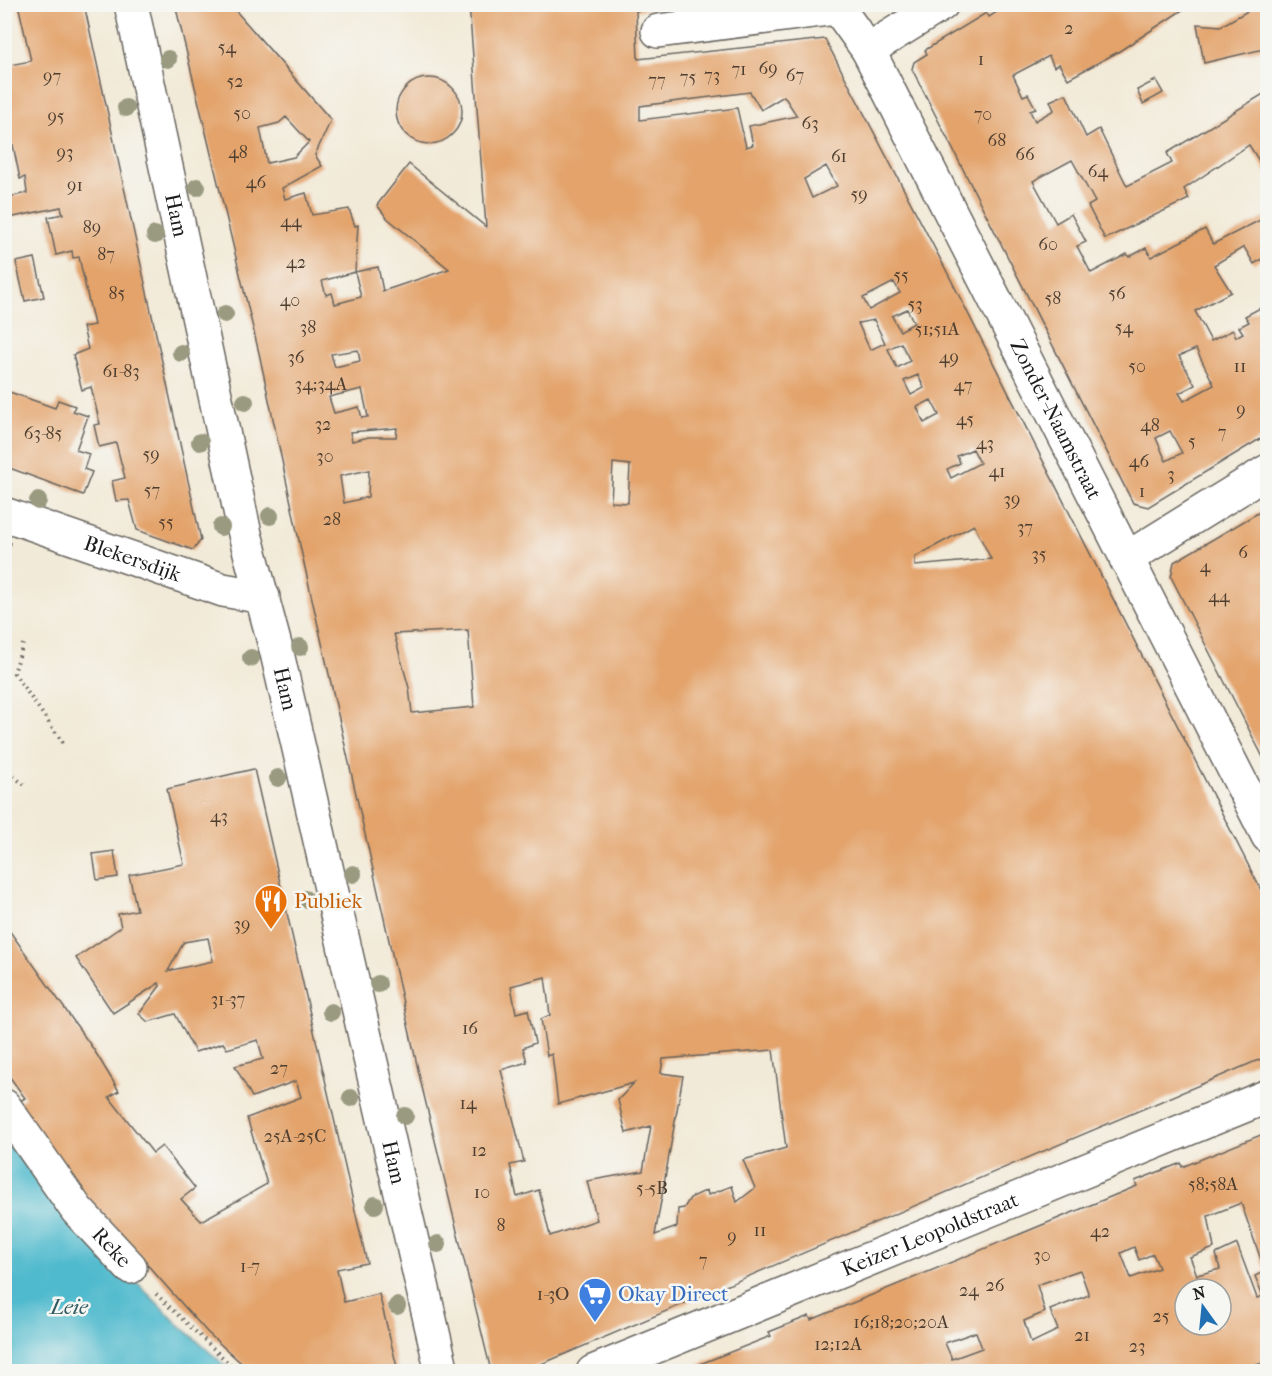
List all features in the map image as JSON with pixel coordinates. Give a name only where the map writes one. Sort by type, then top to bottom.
[{"type":"street","name":"Ham","points":[[130,4],[245,534],[263,597],[442,1371]]},
{"type":"street","points":[[868,50],[942,4]]},
{"type":"street","name":"Zonder-Naamstraat","points":[[658,31],[836,6],[868,50],[1268,836]]},
{"type":"street","points":[[1126,559],[1268,471]]},
{"type":"street","name":"Blekersdijk","points":[[4,514],[223,590],[263,597]]},
{"type":"street","name":"Keizer Leopoldstraat","points":[[593,1371],[643,1362],[1268,1096]]},
{"type":"street","name":"Reke","points":[[4,1106],[78,1210],[130,1267]]},
{"type":"path","points":[[23,644],[14,673],[65,746]]},
{"type":"path","points":[[4,769],[26,786]]},
{"type":"path","name":"Reke","points":[[130,1267],[176,1315],[238,1371]]},
{"type":"water","name":"Leie","points":[[4,1123],[89,1234],[174,1320],[231,1371],[5,1370]]},
{"type":"building","points":[[18,4],[84,4],[201,540],[193,550],[137,530],[129,500],[116,501],[112,481],[125,478],[116,443],[99,447],[94,425],[100,424],[91,387],[82,390],[73,355],[88,349],[83,327],[94,325],[79,257],[73,258],[72,251],[56,255],[48,217],[63,214],[61,207],[4,219],[4,198],[27,193],[25,177],[20,179],[13,145],[4,147],[4,66],[31,61]]},
{"type":"building","points":[[175,4],[235,10],[331,120],[315,155],[322,166],[282,188],[285,199],[306,193],[312,215],[349,209],[355,226],[358,225],[355,272],[378,267],[383,291],[449,269],[387,218],[377,205],[409,164],[486,227],[469,4],[674,4],[636,11],[638,59],[825,39],[945,268],[1268,904],[1268,1056],[525,1371],[491,1371],[422,1087],[259,353]],"holes":[[[750,92],[761,110],[784,96],[797,116],[749,126],[753,145],[746,147],[737,108],[640,120],[640,106]],[[286,117],[309,142],[294,157],[267,163],[260,128],[279,123]],[[826,166],[837,186],[812,198],[804,179]],[[355,272],[361,297],[335,304],[332,293],[326,295],[322,281]],[[894,282],[900,293],[869,310],[863,298]],[[907,309],[914,323],[900,331],[892,316]],[[874,320],[885,343],[870,350],[858,323]],[[901,343],[910,361],[897,368],[888,349]],[[358,350],[360,361],[335,367],[331,354]],[[918,375],[924,388],[911,395],[904,381]],[[362,389],[368,417],[362,418],[359,407],[334,413],[329,397]],[[931,400],[939,415],[924,423],[917,407]],[[397,428],[396,437],[369,437],[352,441],[350,432]],[[973,449],[980,463],[951,478],[947,469],[960,463],[957,456]],[[613,463],[630,465],[628,503],[611,502]],[[369,470],[368,497],[344,503],[340,476]],[[974,525],[991,559],[915,566],[915,557]],[[468,630],[474,707],[412,713],[409,688],[394,634]],[[545,977],[550,1015],[541,1019],[547,1056],[552,1054],[558,1104],[634,1083],[618,1100],[626,1133],[651,1126],[643,1171],[587,1181],[597,1220],[550,1236],[539,1190],[517,1197],[510,1165],[524,1162],[501,1070],[527,1062],[523,1048],[535,1043],[528,1010],[516,1013],[511,986]],[[773,1050],[786,1148],[743,1160],[755,1188],[737,1202],[732,1186],[708,1195],[707,1190],[690,1198],[684,1208],[678,1209],[677,1227],[655,1235],[683,1076],[661,1073],[663,1059]]]},
{"type":"building","points":[[1009,4],[1185,4],[1187,7],[1118,52],[1068,79],[1059,64],[1054,67],[1049,56],[1013,75],[1023,96],[1028,94],[1036,109],[1030,111],[1035,121],[1054,110],[1050,101],[1066,94],[1086,137],[1099,129],[1127,186],[1172,163],[1167,153],[1268,91],[1268,175],[1249,145],[1184,189],[1189,199],[1105,239],[1088,206],[1095,202],[1072,160],[1033,181],[1056,223],[1071,214],[1086,242],[1077,246],[1091,273],[1127,254],[1129,257],[1146,248],[1151,257],[1205,229],[1213,244],[1268,216],[1268,255],[1254,264],[1244,247],[1214,265],[1231,292],[1195,311],[1211,341],[1233,330],[1236,337],[1243,333],[1239,327],[1249,322],[1245,316],[1268,304],[1268,434],[1148,507],[1133,503],[912,69],[914,62],[927,54],[925,50],[986,13],[989,17]],"holes":[[[1196,349],[1214,385],[1184,401],[1179,393],[1195,385],[1179,356]],[[1170,431],[1182,453],[1166,461],[1156,438]]]},
{"type":"building","points":[[1260,4],[1268,4],[1268,48],[1204,63],[1197,24],[1221,26]]},
{"type":"building","points":[[422,78],[436,78],[448,83],[457,92],[462,111],[460,124],[453,135],[436,144],[422,144],[410,139],[401,130],[396,118],[396,104],[401,92],[410,83]]},
{"type":"building","points":[[1156,80],[1163,93],[1143,104],[1137,90]]},
{"type":"building","points":[[35,258],[44,297],[25,301],[16,262]]},
{"type":"building","points":[[4,390],[55,408],[58,400],[75,406],[73,411],[88,416],[76,450],[89,454],[84,469],[92,472],[83,495],[4,466]]},
{"type":"building","points":[[1268,507],[1268,767],[1171,577],[1174,562]]},
{"type":"building","points":[[4,540],[11,543],[5,561],[4,561]]},
{"type":"building","points":[[254,769],[367,1263],[337,1269],[344,1302],[379,1294],[398,1371],[250,1371],[207,1332],[8,1108],[25,1098],[4,1069],[4,923],[94,1050],[119,1091],[109,1097],[153,1153],[162,1146],[195,1188],[181,1199],[201,1221],[267,1184],[247,1118],[301,1097],[296,1081],[252,1097],[235,1066],[263,1059],[258,1040],[227,1049],[223,1043],[195,1052],[175,1014],[148,1022],[139,1014],[160,986],[159,983],[113,1013],[76,958],[121,927],[118,914],[137,910],[129,875],[184,864],[167,789]],"holes":[[[208,938],[213,961],[168,971],[184,942]]]},
{"type":"building","points":[[114,851],[118,877],[97,880],[93,854]]},
{"type":"building","points":[[1268,1132],[1268,1193],[1262,1195],[1268,1208],[1268,1361],[1240,1371],[697,1371],[695,1366],[771,1336],[769,1332],[809,1316],[811,1320],[1137,1186],[1135,1181],[1181,1163],[1182,1167]],"holes":[[[1241,1203],[1265,1271],[1255,1276],[1263,1296],[1257,1298],[1237,1244],[1216,1254],[1220,1269],[1197,1275],[1190,1257],[1214,1248],[1208,1216]],[[1134,1247],[1139,1260],[1153,1254],[1159,1268],[1131,1278],[1121,1253]],[[1080,1270],[1089,1295],[1050,1310],[1058,1330],[1031,1343],[1024,1321],[1045,1312],[1037,1285]],[[976,1332],[982,1348],[952,1359],[945,1343]]]},
{"type":"place","name":"Publiek","points":[[271,930]]},
{"type":"place","name":"Okay Direct","points":[[595,1323]]}]
